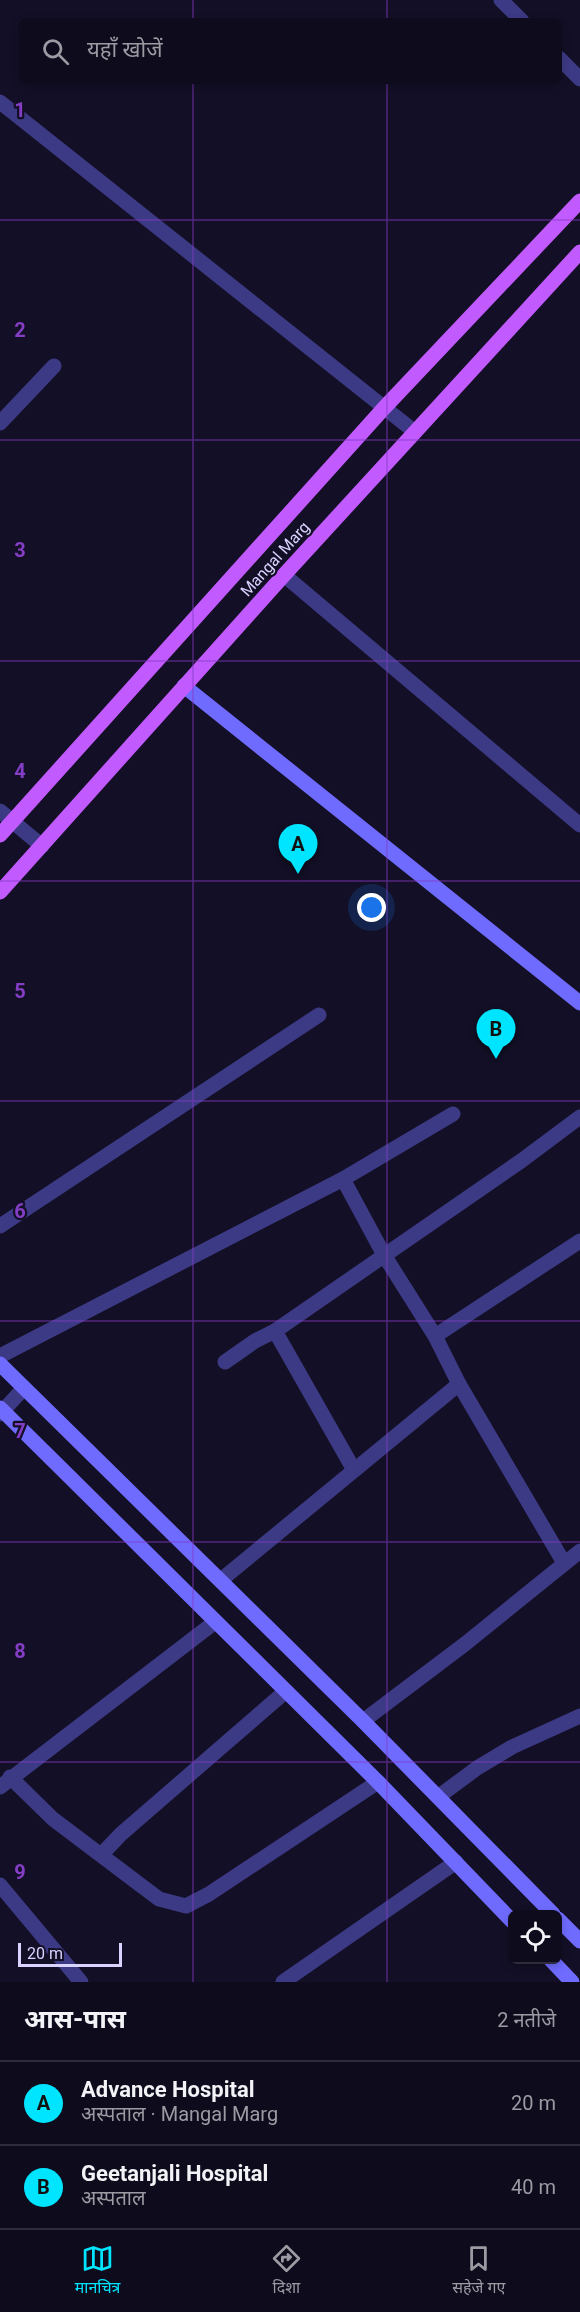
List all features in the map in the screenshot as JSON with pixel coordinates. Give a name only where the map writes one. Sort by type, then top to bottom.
[{"type":"main road","name":"Mangal Marg","points":[[0,835],[384,408],[580,201]]},
{"type":"main road","name":"Mangal Marg","points":[[0,892],[284,575],[580,252]]},
{"type":"main road","points":[[184,686],[580,1003]]},
{"type":"main road","points":[[0,1364],[221,1580],[550,1910]]},
{"type":"main road","points":[[1,1411],[378,1782],[508,1916]]},
{"type":"main road","points":[[562,1923],[580,1941]]},
{"type":"main road","points":[[555,1964],[572,1982]]},
{"type":"street","points":[[501,0],[519,18]]},
{"type":"street","points":[[562,61],[580,79]]},
{"type":"street","points":[[0,102],[415,432]]},
{"type":"street","points":[[0,423],[54,366]]},
{"type":"street","points":[[284,575],[580,825]]},
{"type":"street","points":[[0,811],[42,846]]},
{"type":"street","points":[[0,1227],[319,1015]]},
{"type":"street","points":[[0,1356],[343,1179],[453,1114]]},
{"type":"street","points":[[225,1362],[255,1341],[275,1331],[521,1161],[580,1117]]},
{"type":"street","points":[[343,1179],[384,1255],[435,1336],[459,1384],[564,1563]]},
{"type":"street","points":[[435,1336],[580,1241]]},
{"type":"street","points":[[275,1331],[354,1470]]},
{"type":"street","points":[[221,1580],[459,1384]]},
{"type":"street","points":[[1,1411],[24,1388]]},
{"type":"street","points":[[363,1721],[465,1644],[580,1551]]},
{"type":"street","points":[[215,1622],[5,1782],[159,1899],[186,1906],[209,1894],[378,1782]]},
{"type":"street","points":[[101,1855],[121,1834],[286,1691]]},
{"type":"street","points":[[438,1797],[477,1768],[512,1748],[580,1716]]},
{"type":"street","points":[[283,1982],[456,1862]]},
{"type":"street","points":[[0,1885],[81,1982]]},
{"type":"place","name":"Advance Hospital","points":[[298,874]]},
{"type":"place","name":"Geetanjali Hospital","points":[[496,1059]]}]
